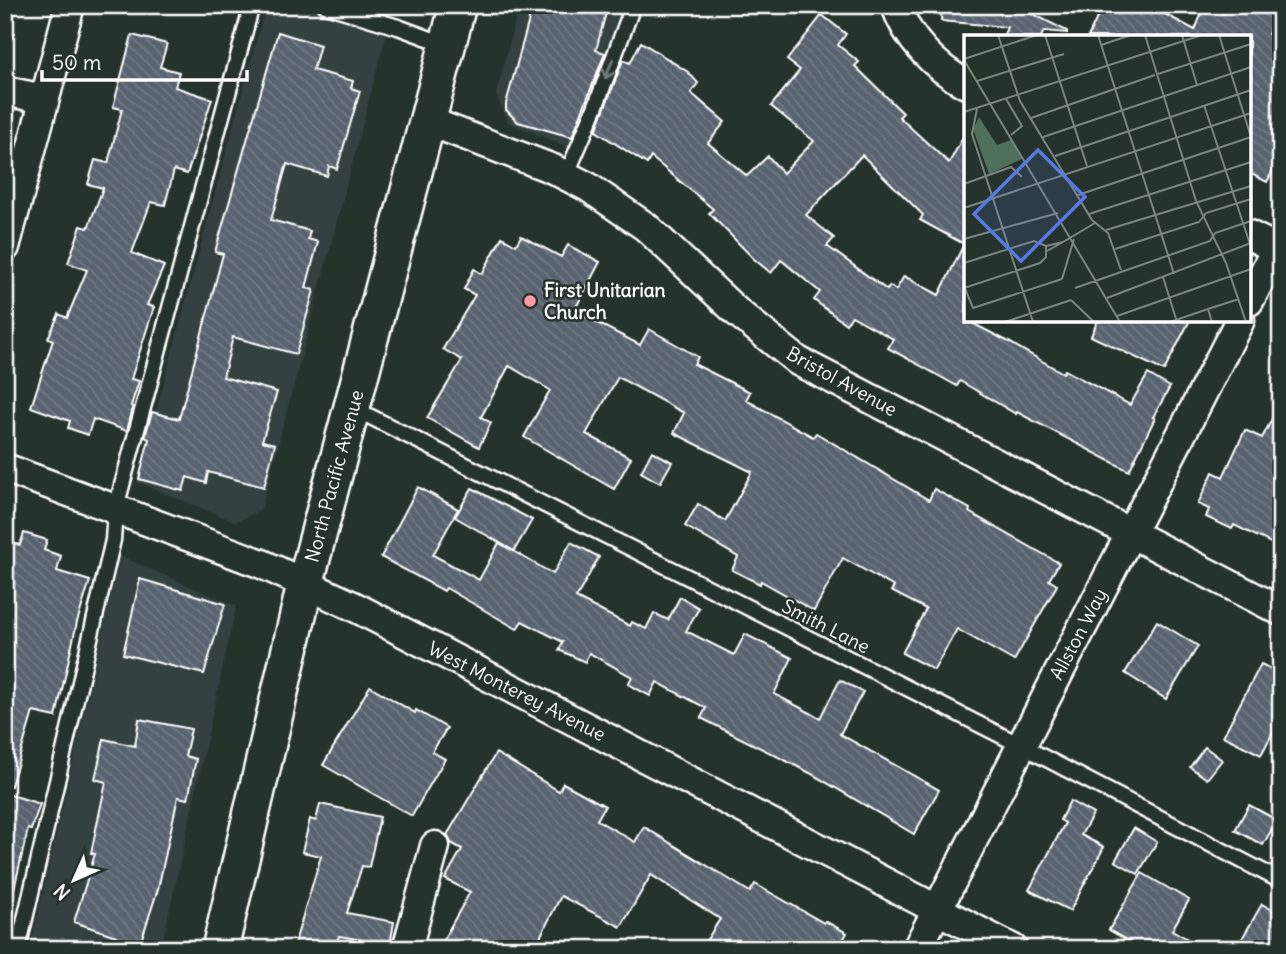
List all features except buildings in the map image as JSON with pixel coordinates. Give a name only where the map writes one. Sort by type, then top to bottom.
[{"type":"street","points":[[5,247],[69,5]]},
{"type":"street","name":"North Pacific Avenue","points":[[220,949],[305,585],[458,5]]},
{"type":"street","points":[[895,5],[909,33],[935,62],[964,83]]},
{"type":"street","points":[[5,91],[44,99]]},
{"type":"street","name":"Bristol Avenue","points":[[428,121],[589,187],[646,227],[737,312],[798,361],[1281,611]]},
{"type":"street","points":[[1251,236],[1279,247],[1251,297]]},
{"type":"street","name":"Allston Way","points":[[917,949],[1239,322]]},
{"type":"street","name":"West Monterey Avenue","points":[[5,468],[262,564],[362,610],[1013,949]]},
{"type":"street","points":[[407,949],[435,846]]},
{"type":"lane","points":[[18,949],[113,540],[115,511],[252,5]]},
{"type":"lane","points":[[325,5],[447,45]]},
{"type":"lane","points":[[566,176],[595,108],[631,11],[630,5]]},
{"type":"lane","name":"Smith Lane","points":[[353,408],[1020,745],[1281,881]]},
{"type":"shaded area","points":[[266,5],[394,5],[261,509],[236,522],[137,482]]},
{"type":"shaded area","points":[[519,5],[634,5],[584,154],[508,122],[496,94]]},
{"type":"shaded area","points":[[120,556],[236,606],[161,949],[30,949]]},
{"type":"place","name":"First Unitarian Church","points":[[530,301]]}]
